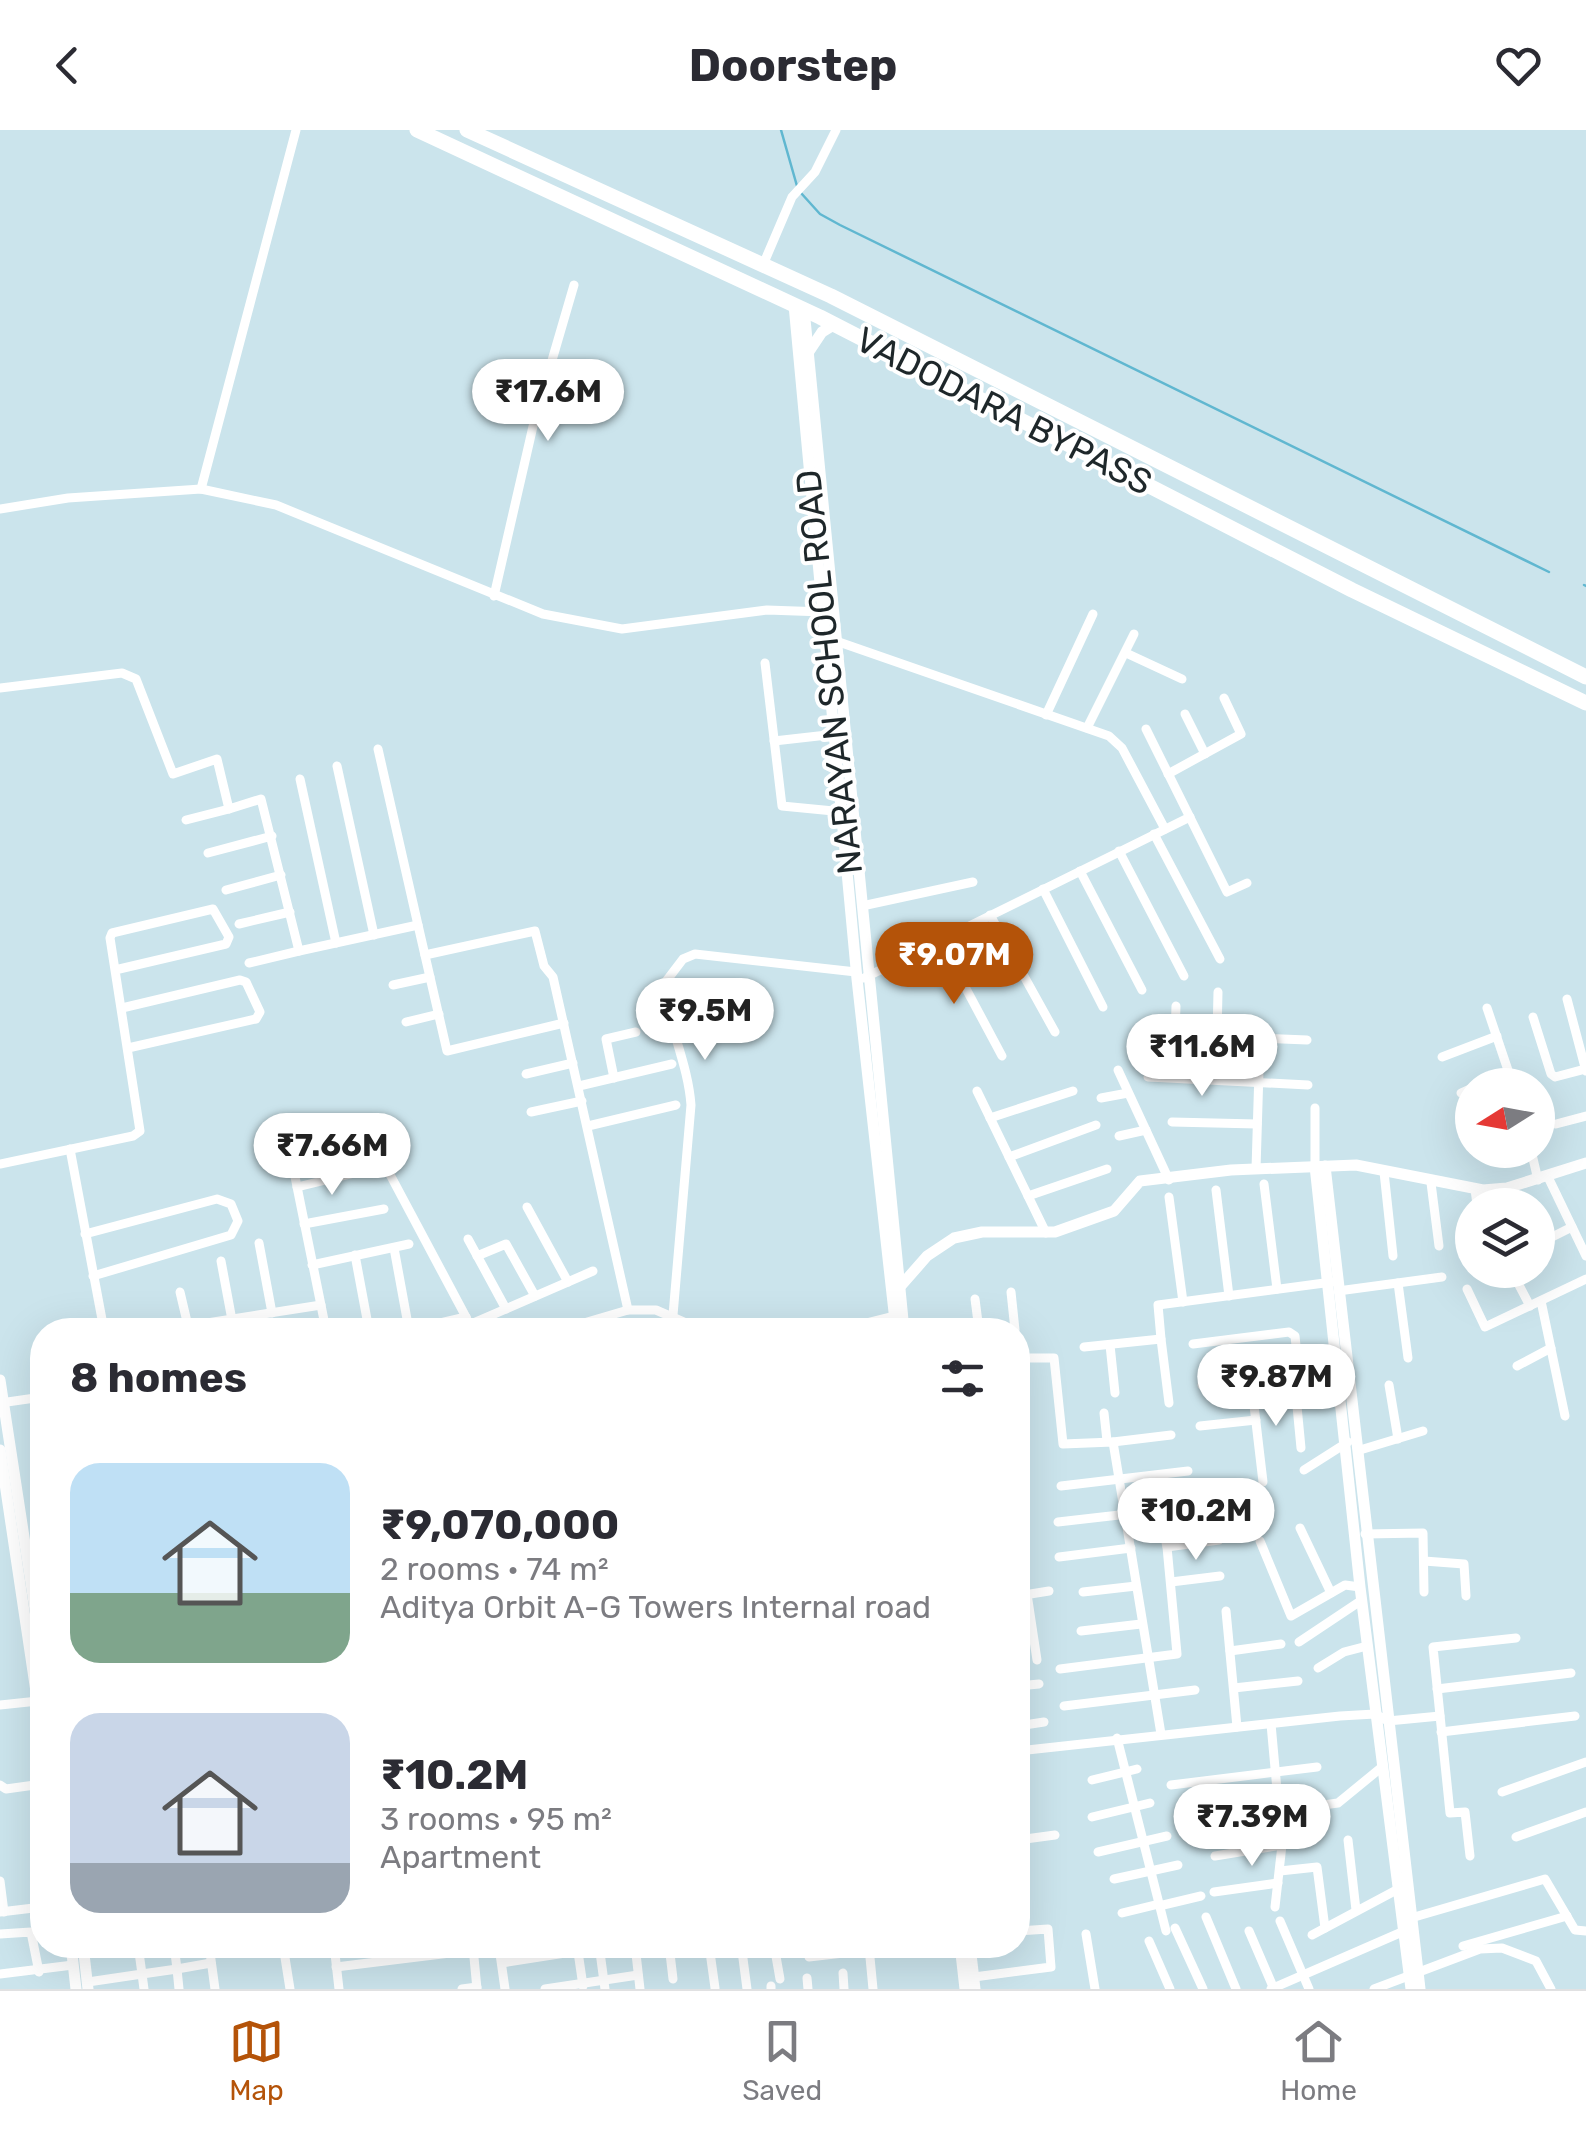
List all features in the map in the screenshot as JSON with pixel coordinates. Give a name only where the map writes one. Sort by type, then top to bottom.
[{"type":"highway","name":"VADODARA BYPASS","points":[[417,130],[835,324],[1352,590],[1586,703]]},
{"type":"highway","name":"VADODARA BYPASS","points":[[467,130],[763,266],[1586,677]]},
{"type":"street","points":[[201,489],[296,130]]},
{"type":"street","points":[[763,266],[793,196],[836,130]]},
{"type":"street","points":[[494,596],[534,422],[574,285]]},
{"type":"street","points":[[799,307],[808,353],[862,906],[861,976],[900,1288],[899,1318]]},
{"type":"street","name":"NARAYAN SCHOOL ROAD","points":[[799,307],[799,372],[898,1318]]},
{"type":"street","points":[[808,353],[822,332],[835,324]]},
{"type":"street","points":[[0,509],[68,498],[201,489],[276,504],[533,612],[622,629],[767,610],[824,612]]},
{"type":"street","points":[[1046,715],[1093,614]]},
{"type":"street","points":[[1087,728],[1134,634]]},
{"type":"street","points":[[836,641],[1116,740],[1220,959]]},
{"type":"street","points":[[1126,652],[1182,678]]},
{"type":"street","points":[[765,663],[784,808],[844,812]]},
{"type":"street","points":[[0,688],[122,672],[136,679],[173,774],[217,760],[229,809]]},
{"type":"street","points":[[1168,774],[1241,734],[1224,698]]},
{"type":"street","points":[[1185,714],[1205,754]]},
{"type":"street","points":[[1146,729],[1228,893],[1247,883]]},
{"type":"street","points":[[774,741],[836,734]]},
{"type":"street","points":[[378,749],[449,1051],[564,1023]]},
{"type":"street","points":[[337,766],[374,934]]},
{"type":"street","points":[[300,779],[336,943]]},
{"type":"street","points":[[186,820],[262,799],[299,951]]},
{"type":"street","points":[[672,1315],[691,1105],[688,1072],[674,1041],[664,984],[683,959],[695,954],[861,976],[1190,817]]},
{"type":"street","points":[[208,854],[272,836]]},
{"type":"street","points":[[1120,852],[1184,976]]},
{"type":"street","points":[[1080,871],[1142,990]]},
{"type":"street","points":[[226,890],[281,874]]},
{"type":"street","points":[[862,906],[973,882]]},
{"type":"street","points":[[1042,889],[1104,1007]]},
{"type":"street","points":[[0,1164],[133,1136],[140,1130],[110,938],[114,932],[212,910],[229,937],[226,944],[116,970]]},
{"type":"street","points":[[239,924],[290,912]]},
{"type":"street","points":[[990,915],[1056,1032]]},
{"type":"street","points":[[250,964],[418,924]]},
{"type":"street","points":[[425,955],[535,930],[564,1023],[628,1310]]},
{"type":"street","points":[[940,940],[1002,1056]]},
{"type":"street","points":[[393,985],[430,977]]},
{"type":"street","points":[[122,1008],[242,980],[260,1012],[256,1019],[128,1048]]},
{"type":"street","points":[[1217,1036],[1218,992]]},
{"type":"street","points":[[1533,1017],[1551,1074],[1556,1077],[1586,1070],[1566,1000]]},
{"type":"street","points":[[1175,1035],[1176,1006]]},
{"type":"street","points":[[1486,1008],[1507,1068]]},
{"type":"street","points":[[406,1022],[439,1014]]},
{"type":"street","points":[[614,1078],[606,1039],[636,1032]]},
{"type":"street","points":[[1144,1034],[1308,1040]]},
{"type":"street","points":[[1442,1057],[1497,1036]]},
{"type":"street","points":[[1256,1169],[1260,1038]]},
{"type":"street","points":[[526,1074],[573,1063]]},
{"type":"street","points":[[579,1086],[672,1064]]},
{"type":"street","points":[[1118,1070],[1169,1180]]},
{"type":"street","points":[[1148,1077],[1308,1084]]},
{"type":"street","points":[[977,1090],[1046,1232]]},
{"type":"street","points":[[990,1118],[1073,1091]]},
{"type":"street","points":[[1101,1098],[1128,1092]]},
{"type":"street","points":[[531,1112],[582,1100]]},
{"type":"street","points":[[588,1126],[676,1104]]},
{"type":"street","points":[[1315,1108],[1345,1370],[1360,1450],[1361,1593],[1375,1714],[1401,1888],[1411,1918],[1411,1989]]},
{"type":"street","points":[[1556,1124],[1586,1116]]},
{"type":"street","points":[[1172,1122],[1257,1124]]},
{"type":"street","points":[[1010,1157],[1096,1126]]},
{"type":"street","points":[[1118,1136],[1146,1130]]},
{"type":"street","points":[[323,1318],[288,1147],[336,1135]]},
{"type":"street","points":[[70,1149],[102,1318]]},
{"type":"street","points":[[378,1152],[465,1318]]},
{"type":"street","points":[[1507,1188],[1586,1163]]},
{"type":"street","points":[[900,1288],[926,1256],[954,1238],[982,1232],[1046,1232],[1111,1213],[1135,1184],[1193,1173],[1356,1166],[1468,1188]]},
{"type":"street","points":[[1539,1168],[1586,1256]]},
{"type":"street","points":[[1028,1196],[1107,1169]]},
{"type":"street","points":[[296,1187],[359,1172]]},
{"type":"street","points":[[1384,1172],[1393,1256]]},
{"type":"street","points":[[1431,1183],[1439,1246]]},
{"type":"street","points":[[1264,1184],[1277,1289]]},
{"type":"street","points":[[1216,1190],[1229,1296]]},
{"type":"street","points":[[1169,1196],[1183,1302]]},
{"type":"street","points":[[86,1234],[216,1199],[231,1204],[238,1221],[231,1235],[94,1276]]},
{"type":"street","points":[[527,1208],[568,1282]]},
{"type":"street","points":[[304,1224],[384,1210]]},
{"type":"street","points":[[1555,1236],[1572,1227]]},
{"type":"street","points":[[468,1239],[506,1308]]},
{"type":"street","points":[[259,1243],[272,1314]]},
{"type":"street","points":[[312,1265],[409,1244]]},
{"type":"street","points":[[478,1256],[506,1244],[534,1296]]},
{"type":"street","points":[[394,1248],[408,1318]]},
{"type":"street","points":[[356,1255],[367,1318]]},
{"type":"street","points":[[221,1261],[232,1318]]},
{"type":"street","points":[[482,1318],[593,1271]]},
{"type":"street","points":[[1169,1403],[1158,1305],[1277,1289],[1442,1278]]},
{"type":"street","points":[[1467,1289],[1485,1327],[1586,1279]]},
{"type":"street","points":[[1398,1283],[1408,1358]]},
{"type":"street","points":[[1520,1288],[1530,1306]]},
{"type":"street","points":[[180,1292],[186,1318]]},
{"type":"street","points":[[1011,1292],[1013,1318]]},
{"type":"street","points":[[975,1299],[977,1318]]},
{"type":"street","points":[[1541,1301],[1565,1416]]},
{"type":"street","points":[[245,1318],[320,1305]]},
{"type":"street","points":[[601,1318],[628,1310],[678,1318]]},
{"type":"street","points":[[886,1318],[898,1315]]},
{"type":"street","points":[[1193,1344],[1289,1332],[1295,1336],[1301,1448]]},
{"type":"street","points":[[1084,1347],[1162,1339]]},
{"type":"street","points":[[1110,1344],[1115,1393]]},
{"type":"street","points":[[1517,1366],[1551,1348]]},
{"type":"street","points":[[1030,1358],[1054,1358],[1062,1444],[1171,1435]]},
{"type":"street","points":[[1202,1385],[1345,1370]]},
{"type":"street","points":[[1345,1370],[1348,1442],[1388,1721],[1402,1932],[1420,1989]]},
{"type":"street","points":[[0,1380],[30,1568]]},
{"type":"street","points":[[1251,1380],[1263,1482]]},
{"type":"street","points":[[1389,1385],[1398,1439]]},
{"type":"street","points":[[2,1403],[30,1398]]},
{"type":"street","points":[[1104,1412],[1119,1479],[1161,1734]]},
{"type":"street","points":[[1200,1426],[1256,1420]]},
{"type":"street","points":[[1360,1450],[1423,1432]]},
{"type":"street","points":[[1304,1470],[1348,1442]]},
{"type":"street","points":[[0,1450],[30,1648]]},
{"type":"street","points":[[1060,1486],[1188,1471]]},
{"type":"street","points":[[1058,1522],[1207,1505]]},
{"type":"street","points":[[1060,1670],[1177,1654],[1167,1547],[1159,1511]]},
{"type":"street","points":[[1300,1528],[1331,1593]]},
{"type":"street","points":[[1363,1534],[1423,1533],[1424,1592]]},
{"type":"street","points":[[1167,1547],[1219,1540]]},
{"type":"street","points":[[1260,1542],[1291,1616],[1345,1586],[1361,1593]]},
{"type":"street","points":[[1059,1556],[1131,1548]]},
{"type":"street","points":[[26,1550],[30,1550]]},
{"type":"street","points":[[1424,1561],[1464,1564],[1466,1596]]},
{"type":"street","points":[[1171,1582],[1220,1576]]},
{"type":"street","points":[[1083,1592],[1136,1586]]},
{"type":"street","points":[[1030,1594],[1049,1590]]},
{"type":"street","points":[[1299,1642],[1361,1593]]},
{"type":"street","points":[[1226,1611],[1236,1726]]},
{"type":"street","points":[[1081,1631],[1141,1624]]},
{"type":"street","points":[[1030,1630],[1037,1660]]},
{"type":"street","points":[[1470,1856],[1465,1812],[1450,1814],[1433,1647],[1516,1638]]},
{"type":"street","points":[[1230,1651],[1281,1644]]},
{"type":"street","points":[[1318,1668],[1344,1652],[1367,1646]]},
{"type":"street","points":[[1437,1689],[1571,1673]]},
{"type":"street","points":[[1234,1688],[1298,1680]]},
{"type":"street","points":[[1030,1685],[1039,1684]]},
{"type":"street","points":[[1064,1706],[1195,1690]]},
{"type":"street","points":[[0,1706],[30,1702]]},
{"type":"street","points":[[1030,1750],[1118,1738],[1375,1714],[1388,1721],[1440,1716]]},
{"type":"street","points":[[1442,1732],[1574,1716]]},
{"type":"street","points":[[1030,1724],[1044,1722]]},
{"type":"street","points":[[1271,1724],[1282,1845],[1276,1907]]},
{"type":"street","points":[[1118,1738],[1131,1770],[1134,1806],[1159,1905],[1203,1989]]},
{"type":"street","points":[[1502,1792],[1586,1762]]},
{"type":"street","points":[[1189,1823],[1342,1802],[1382,1767]]},
{"type":"street","points":[[1171,1785],[1318,1768]]},
{"type":"street","points":[[1092,1780],[1131,1770]]},
{"type":"street","points":[[0,1785],[6,1789],[30,1786]]},
{"type":"street","points":[[1092,1817],[1150,1802]]},
{"type":"street","points":[[1516,1838],[1586,1812]]},
{"type":"street","points":[[1030,1838],[1055,1835]]},
{"type":"street","points":[[1098,1852],[1167,1836]]},
{"type":"street","points":[[1348,1840],[1356,1910]]},
{"type":"street","points":[[1215,1856],[1282,1845]]},
{"type":"street","points":[[1114,1879],[1178,1865]]},
{"type":"street","points":[[1280,1870],[1316,1866],[1326,1928]]},
{"type":"street","points":[[1411,1918],[1545,1879],[1576,1931],[1585,1934]]},
{"type":"street","points":[[0,1881],[2,1912],[30,1908]]},
{"type":"street","points":[[1214,1892],[1278,1884]]},
{"type":"street","points":[[1312,1935],[1401,1888]]},
{"type":"street","points":[[1122,1914],[1201,1896]]},
{"type":"street","points":[[1463,1946],[1567,1916]]},
{"type":"street","points":[[1206,1918],[1236,1989]]},
{"type":"street","points":[[1280,1921],[1309,1989]]},
{"type":"street","points":[[972,1958],[975,1983],[1051,1966],[1048,1929],[1030,1930]]},
{"type":"street","points":[[1249,1931],[1273,1989],[1402,1932]]},
{"type":"street","points":[[0,1934],[30,1932]]},
{"type":"street","points":[[1086,1934],[1095,1989]]},
{"type":"street","points":[[1149,1941],[1170,1989]]},
{"type":"street","points":[[1374,1989],[1413,1971],[1491,1947],[1536,1960],[1551,1989]]},
{"type":"street","points":[[36,1958],[39,1972]]},
{"type":"street","points":[[72,1958],[84,1987]]},
{"type":"street","points":[[83,1958],[84,1987]]},
{"type":"street","points":[[140,1958],[144,1989]]},
{"type":"street","points":[[176,1958],[180,1989]]},
{"type":"street","points":[[211,1958],[214,1989]]},
{"type":"street","points":[[285,1958],[290,1989]]},
{"type":"street","points":[[335,1958],[339,1989]]},
{"type":"street","points":[[336,1967],[401,1958]]},
{"type":"street","points":[[462,1989],[477,1988],[474,1958]]},
{"type":"street","points":[[501,1958],[505,1989]]},
{"type":"street","points":[[502,1963],[527,1958]]},
{"type":"street","points":[[579,1958],[583,1986]]},
{"type":"street","points":[[601,1958],[604,1984]]},
{"type":"street","points":[[636,1958],[640,1989]]},
{"type":"street","points":[[671,1958],[673,1979]]},
{"type":"street","points":[[711,1958],[715,1988]]},
{"type":"street","points":[[743,1958],[747,1989]]},
{"type":"street","points":[[776,1958],[780,1979]]},
{"type":"street","points":[[870,1958],[873,1989]]},
{"type":"street","points":[[961,1958],[965,1989]]},
{"type":"street","points":[[84,1987],[212,1963]]},
{"type":"street","points":[[0,1974],[73,1965]]},
{"type":"street","points":[[843,1973],[844,1989]]},
{"type":"street","points":[[545,1989],[604,1984],[638,1974]]},
{"type":"waterway","points":[[781,130],[797,186]]},
{"type":"waterway","points":[[801,193],[820,214],[840,225],[1549,572]]}]
